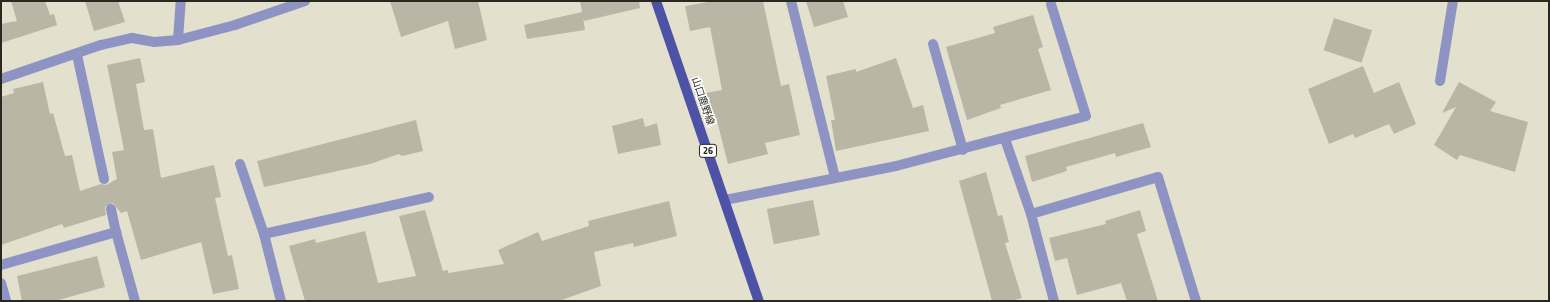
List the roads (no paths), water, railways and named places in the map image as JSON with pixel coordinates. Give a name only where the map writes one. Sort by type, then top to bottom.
[{"type":"main road","name":"山口鹿野線","points":[[656,1],[759,301]]},
{"type":"street","points":[[178,40],[181,1]]},
{"type":"street","points":[[1,79],[101,45],[132,38],[154,42],[178,40],[235,25],[305,1]]},
{"type":"street","points":[[791,1],[835,177]]},
{"type":"street","points":[[1440,81],[1453,1]]},
{"type":"street","points":[[725,200],[963,150],[1086,116],[1051,4]]},
{"type":"street","points":[[933,44],[963,150]]},
{"type":"street","points":[[77,54],[104,179]]},
{"type":"street","points":[[1005,138],[1031,214],[1054,301]]},
{"type":"street","points":[[240,164],[264,234],[281,301]]},
{"type":"street","points":[[1031,214],[1158,177],[1196,301]]},
{"type":"street","points":[[264,234],[429,197]]},
{"type":"street","points":[[111,209],[135,301]]},
{"type":"street","points":[[1,264],[116,232]]},
{"type":"street","points":[[1,283],[6,301]]}]
